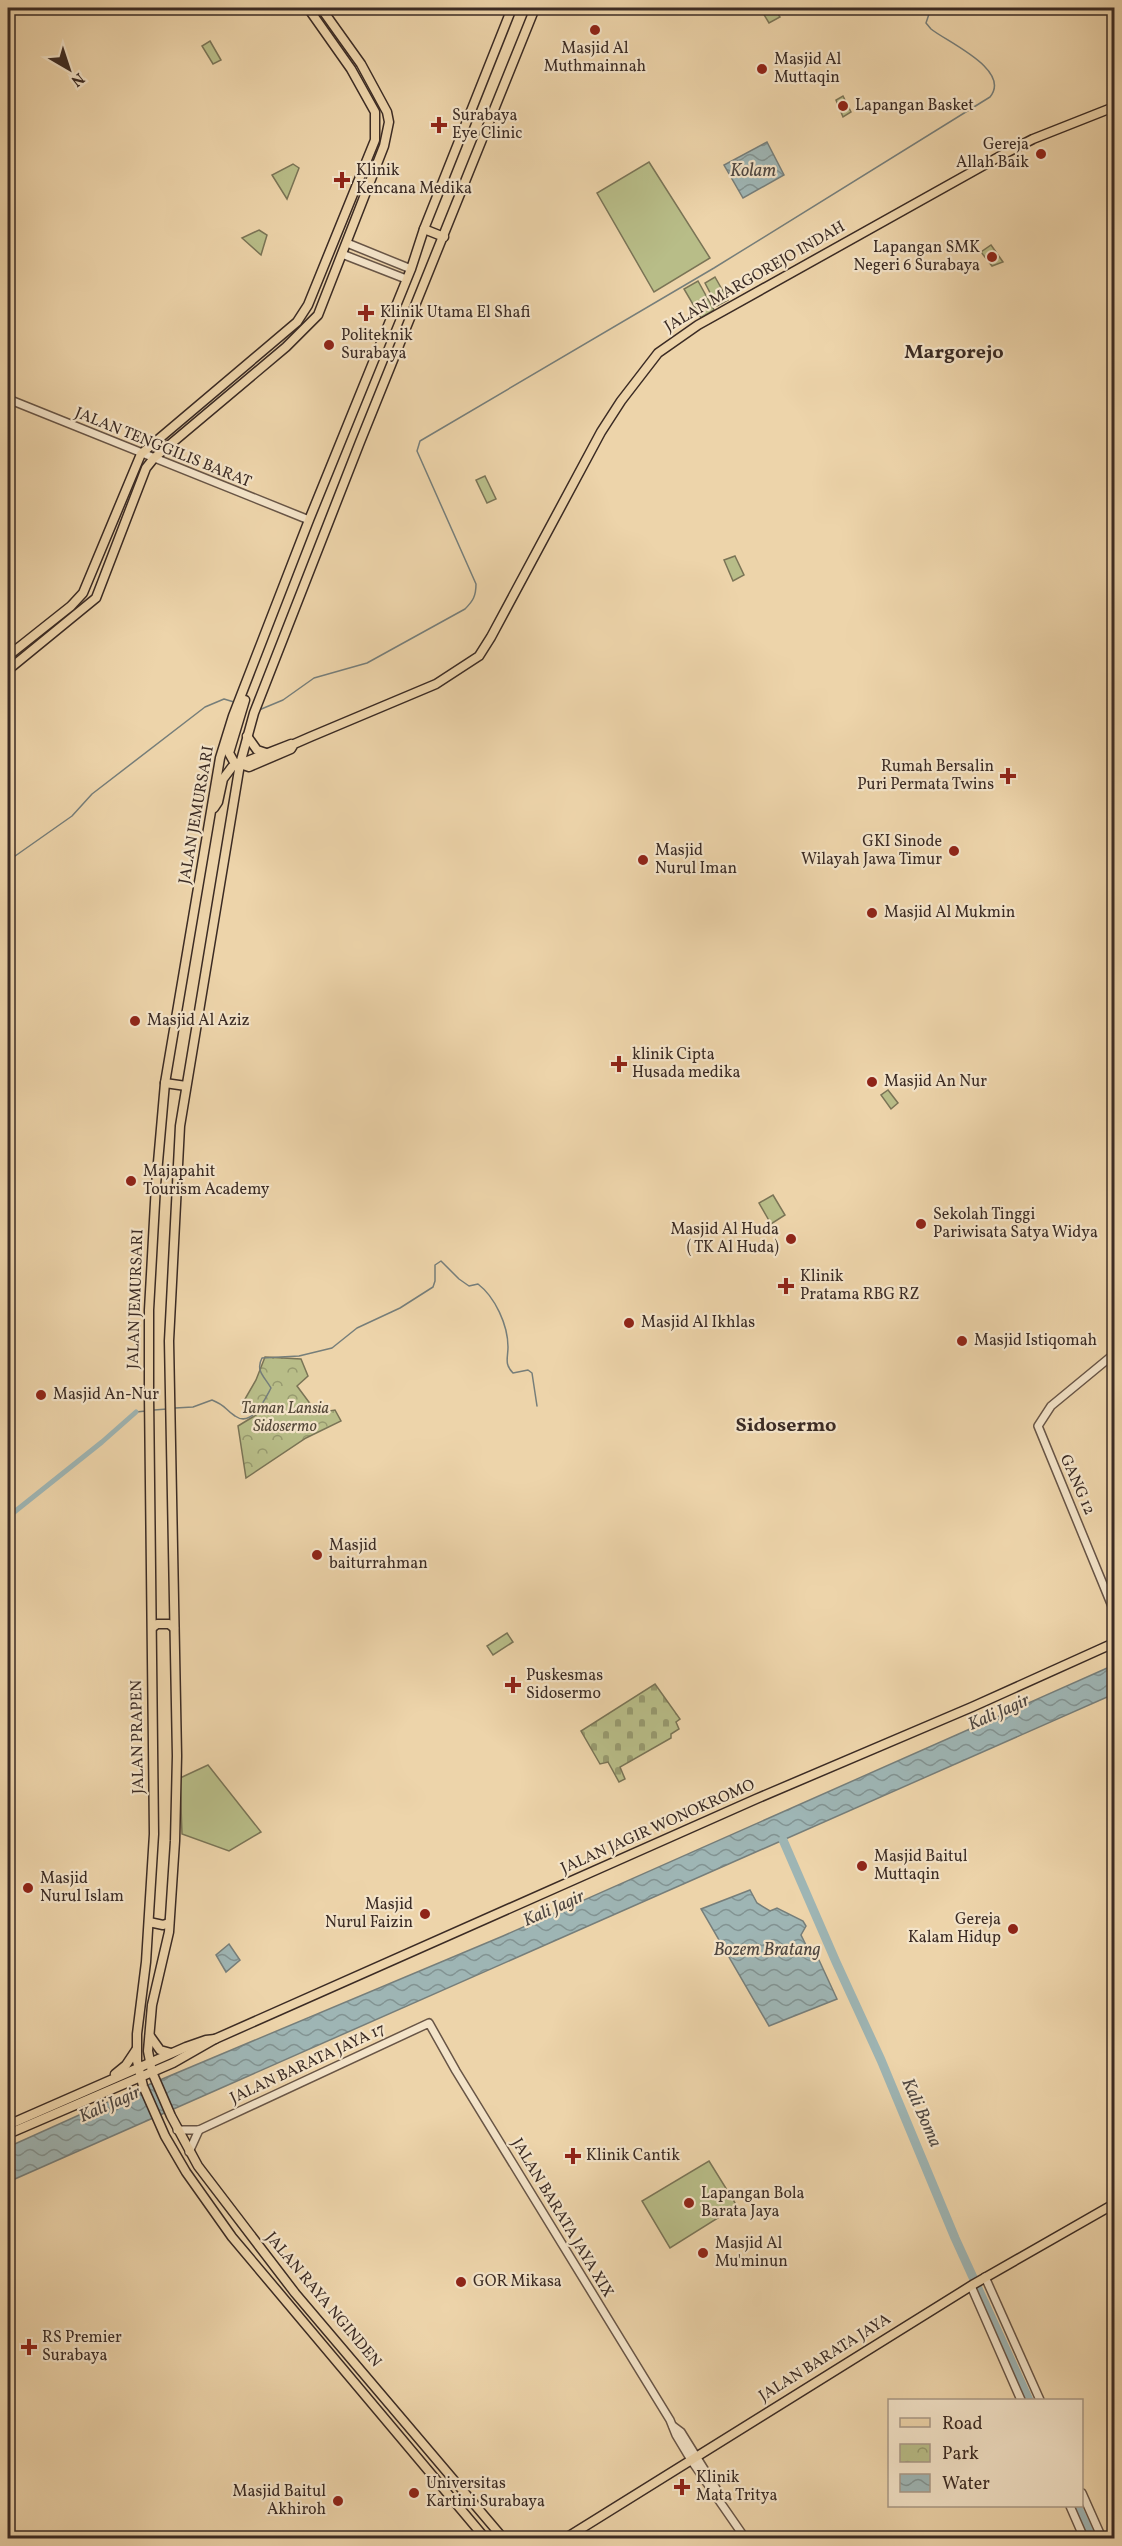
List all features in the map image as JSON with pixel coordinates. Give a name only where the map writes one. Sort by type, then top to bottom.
[{"type":"main road","points":[[19,662],[10,654],[71,606],[83,593],[141,454],[297,321],[308,305],[375,140],[377,120],[360,83],[308,8]]},
{"type":"main road","points":[[8,670],[96,598],[146,468],[286,348],[318,315],[384,146],[389,122],[387,112],[369,78],[321,8]]},
{"type":"main road","points":[[240,764],[231,760],[229,753],[248,679],[512,8]]},
{"type":"main road","name":"JALAN JEMURSARI","points":[[170,1402],[169,1341],[180,1126],[240,764],[258,701],[535,8]]},
{"type":"main road","points":[[360,83],[369,78]]},
{"type":"main road","name":"JALAN MARGOREJO INDAH","points":[[240,764],[288,744],[294,744],[430,684],[456,672],[479,656],[601,432],[621,400],[663,347],[698,325],[1004,154],[1033,139],[1114,107]]},
{"type":"main road","points":[[355,190],[365,195]]},
{"type":"main road","points":[[424,229],[444,237]]},
{"type":"main road","name":"JALAN JEMURSARI","points":[[149,1405],[151,1277],[165,1083],[220,758],[239,707]]},
{"type":"main road","points":[[248,736],[257,750],[266,753]]},
{"type":"main road","name":"JALAN MARGOREJO INDAH","points":[[240,764],[255,765],[291,749],[294,744]]},
{"type":"main road","points":[[211,811],[218,802],[225,775],[232,767],[240,764]]},
{"type":"main road","points":[[165,1083],[186,1086]]},
{"type":"main road","name":"JALAN PRAPEN","points":[[141,2077],[136,2049],[175,1841],[177,1756],[171,1621],[172,1414],[170,1402]]},
{"type":"main road","name":"JALAN PRAPEN","points":[[149,1405],[156,1621],[154,1834],[159,1923],[165,1953],[152,2005],[148,2034],[150,2062]]},
{"type":"main road","points":[[156,1621],[171,1621]]},
{"type":"main road","name":"JALAN JAGIR WONOKROMO","points":[[141,2077],[215,2039],[249,2026],[756,1799],[972,1707],[1114,1643]]},
{"type":"main road","points":[[148,2034],[160,2050],[171,2053]]},
{"type":"main road","name":"JALAN JAGIR WONOKROMO","points":[[141,2077],[150,2062],[206,2040],[215,2039]]},
{"type":"main road","points":[[8,2125],[103,2083],[124,2067],[136,2049]]},
{"type":"main road","name":"JALAN RAYA NGINDEN","points":[[150,2062],[156,2082],[189,2152],[265,2256],[503,2538]]},
{"type":"main road","points":[[103,2083],[141,2077]]},
{"type":"main road","points":[[8,2134],[141,2077]]},
{"type":"main road","name":"JALAN RAYA NGINDEN","points":[[141,2077],[159,2124],[186,2172],[232,2236],[485,2538]]},
{"type":"main road","name":"JALAN BARATA JAYA","points":[[567,2538],[972,2285],[1114,2204]]},
{"type":"main road","points":[[316,2337],[326,2329]]},
{"type":"main road","points":[[451,2495],[462,2487]]},
{"type":"street","points":[[347,243],[411,269]]},
{"type":"street","points":[[342,254],[406,279]]},
{"type":"street","name":"JALAN TENGGILIS BARAT","points":[[8,399],[309,520]]},
{"type":"street","name":"GANG 12","points":[[1114,1354],[1051,1406],[1038,1426],[1114,1611]]},
{"type":"street","name":"JALAN BARATA JAYA 17","points":[[177,2130],[199,2130],[429,2022]]},
{"type":"street","name":"JALAN BARATA JAYA XIX","points":[[429,2022],[456,2071],[673,2426],[676,2435],[693,2458],[714,2495],[745,2538]]},
{"type":"street","points":[[189,2152],[199,2130]]},
{"type":"street","points":[[984,2278],[1040,2399]]},
{"type":"street","points":[[972,2285],[1021,2399]]},
{"type":"street","points":[[1083,2495],[1102,2538]]},
{"type":"street","points":[[1071,2507],[1084,2538]]},
{"type":"green space","points":[[760,8],[774,8],[780,17],[769,23]]},
{"type":"green space","points":[[210,41],[221,60],[213,64],[202,46]]},
{"type":"green space","name":"Lapangan Basket","points":[[843,96],[851,112],[843,117],[836,100]]},
{"type":"green space","points":[[649,162],[710,258],[654,292],[597,193]]},
{"type":"green space","points":[[293,164],[299,168],[287,199],[272,175]]},
{"type":"green space","points":[[259,230],[267,235],[261,255],[242,238]]},
{"type":"green space","name":"Lapangan SMK Negeri 6 Surabaya","points":[[991,245],[1003,262],[992,266],[981,252]]},
{"type":"green space","points":[[715,277],[728,300],[717,306],[705,283]]},
{"type":"green space","points":[[698,281],[714,310],[701,318],[684,289]]},
{"type":"green space","points":[[485,476],[496,499],[487,503],[476,480]]},
{"type":"green space","points":[[735,556],[744,575],[733,581],[724,560]]},
{"type":"green space","points":[[14,1089],[10,1134],[8,1134],[8,1093]]},
{"type":"green space","points":[[888,1090],[898,1103],[891,1109],[881,1095]]},
{"type":"green space","points":[[773,1195],[785,1215],[771,1224],[759,1203]]},
{"type":"green space","name":"Taman Lansia Sidosermo","points":[[265,1357],[301,1359],[308,1376],[297,1386],[317,1413],[335,1410],[341,1421],[306,1438],[246,1478],[238,1426],[256,1415],[245,1399]]},
{"type":"green space","points":[[507,1633],[513,1642],[493,1655],[487,1646]]},
{"type":"green space","points":[[655,1684],[680,1719],[676,1722],[679,1729],[671,1734],[671,1738],[620,1767],[625,1779],[619,1782],[608,1762],[600,1764],[581,1731]]},
{"type":"green space","points":[[208,1765],[261,1832],[229,1851],[182,1834],[180,1778]]},
{"type":"green space","name":"Lapangan Bola Barata Jaya","points":[[709,2161],[737,2206],[670,2248],[642,2201]]},
{"type":"water","name":"Kolam","points":[[767,142],[784,175],[743,198],[724,165]]},
{"type":"water","name":"Kali Jagir","points":[[1114,1665],[1114,1694],[8,2182],[8,2147],[117,2098],[503,1936]]},
{"type":"water","name":"Bozem Bratang","points":[[750,1890],[757,1903],[770,1911],[777,1908],[803,1921],[806,1926],[801,1935],[812,1957],[819,1960],[837,1999],[769,2026],[701,1909]]},
{"type":"water","points":[[229,1944],[240,1960],[226,1972],[216,1955]]},
{"type":"waterway","points":[[259,710],[283,700],[314,678],[367,663],[465,609],[472,601],[476,584],[417,451],[420,441],[714,268],[990,97],[994,87],[992,77],[975,58],[931,29],[926,23],[931,8]]},
{"type":"waterway","points":[[8,861],[72,816],[92,794],[205,707],[224,699],[234,702]]},
{"type":"waterway","points":[[175,1408],[193,1407],[212,1400],[231,1414],[241,1419],[247,1418],[257,1411],[271,1388],[260,1370],[262,1358],[299,1356],[332,1348],[357,1328],[400,1308],[433,1287],[435,1265],[441,1261],[459,1279],[469,1286],[478,1284],[490,1296],[506,1330],[508,1367],[513,1373],[528,1370],[532,1373],[537,1406]]},
{"type":"waterway","points":[[154,1410],[167,1409]]},
{"type":"waterway","points":[[136,1412],[146,1411]]},
{"type":"waterway","points":[[8,1517],[136,1412]]},
{"type":"waterway","name":"Kali Boma","points":[[783,1840],[881,2060],[955,2238],[1029,2399]]},
{"type":"waterway","name":"Kali Boma","points":[[1077,2507],[1092,2538]]},
{"type":"place","name":"Masjid Al Muthmainnah","points":[[595,30]]},
{"type":"place","name":"Masjid Al Muttaqin","points":[[762,69]]},
{"type":"place","name":"Lapangan Basket","points":[[843,106]]},
{"type":"place","name":"Surabaya Eye Clinic","points":[[439,125]]},
{"type":"place","name":"Gereja Allah Baik","points":[[1041,154]]},
{"type":"place","name":"Klinik Kencana Medika","points":[[342,180]]},
{"type":"place","name":"Lapangan SMK Negeri 6 Surabaya","points":[[992,257]]},
{"type":"place","name":"Klinik Utama El Shafi","points":[[366,313]]},
{"type":"place","name":"Politeknik Surabaya","points":[[329,345]]},
{"type":"place","name":"Rumah Bersalin Puri Permata Twins","points":[[1008,776]]},
{"type":"place","name":"GKI Sinode Wilayah Jawa Timur","points":[[954,851]]},
{"type":"place","name":"Masjid Nurul Iman","points":[[643,860]]},
{"type":"place","name":"Masjid Al Mukmin","points":[[872,913]]},
{"type":"place","name":"Masjid Al Aziz","points":[[135,1021]]},
{"type":"place","name":"klinik Cipta Husada medika","points":[[619,1064]]},
{"type":"place","name":"Masjid An Nur","points":[[872,1082]]},
{"type":"place","name":"Majapahit Tourism Academy","points":[[131,1181]]},
{"type":"place","name":"Sekolah Tinggi Pariwisata Satya Widya","points":[[921,1224]]},
{"type":"place","name":"Masjid Al Huda ( TK Al Huda)","points":[[791,1239]]},
{"type":"place","name":"Klinik Pratama RBG RZ","points":[[786,1286]]},
{"type":"place","name":"Masjid Al Ikhlas","points":[[629,1323]]},
{"type":"place","name":"Masjid Istiqomah","points":[[962,1341]]},
{"type":"place","name":"Masjid An-Nur","points":[[41,1395]]},
{"type":"place","name":"Masjid baiturrahman","points":[[317,1555]]},
{"type":"place","name":"Puskesmas Sidosermo","points":[[513,1685]]},
{"type":"place","name":"Masjid Baitul Muttaqin","points":[[862,1866]]},
{"type":"place","name":"Masjid Nurul Islam","points":[[28,1888]]},
{"type":"place","name":"Masjid Nurul Faizin","points":[[425,1914]]},
{"type":"place","name":"Gereja Kalam Hidup","points":[[1013,1929]]},
{"type":"place","name":"Klinik Cantik","points":[[573,2156]]},
{"type":"place","name":"Lapangan Bola Barata Jaya","points":[[689,2203]]},
{"type":"place","name":"Masjid Al Mu'minun","points":[[703,2253]]},
{"type":"place","name":"GOR Mikasa","points":[[461,2282]]},
{"type":"place","name":"RS Premier Surabaya","points":[[29,2347]]},
{"type":"place","name":"Klinik Mata Tritya","points":[[682,2487]]},
{"type":"place","name":"Universitas Kartini Surabaya","points":[[414,2493]]},
{"type":"place","name":"Masjid Baitul Akhiroh","points":[[338,2501]]},
{"type":"district","name":"Margorejo","points":[[954,353]]},
{"type":"district","name":"Sidosermo","points":[[786,1426]]}]
